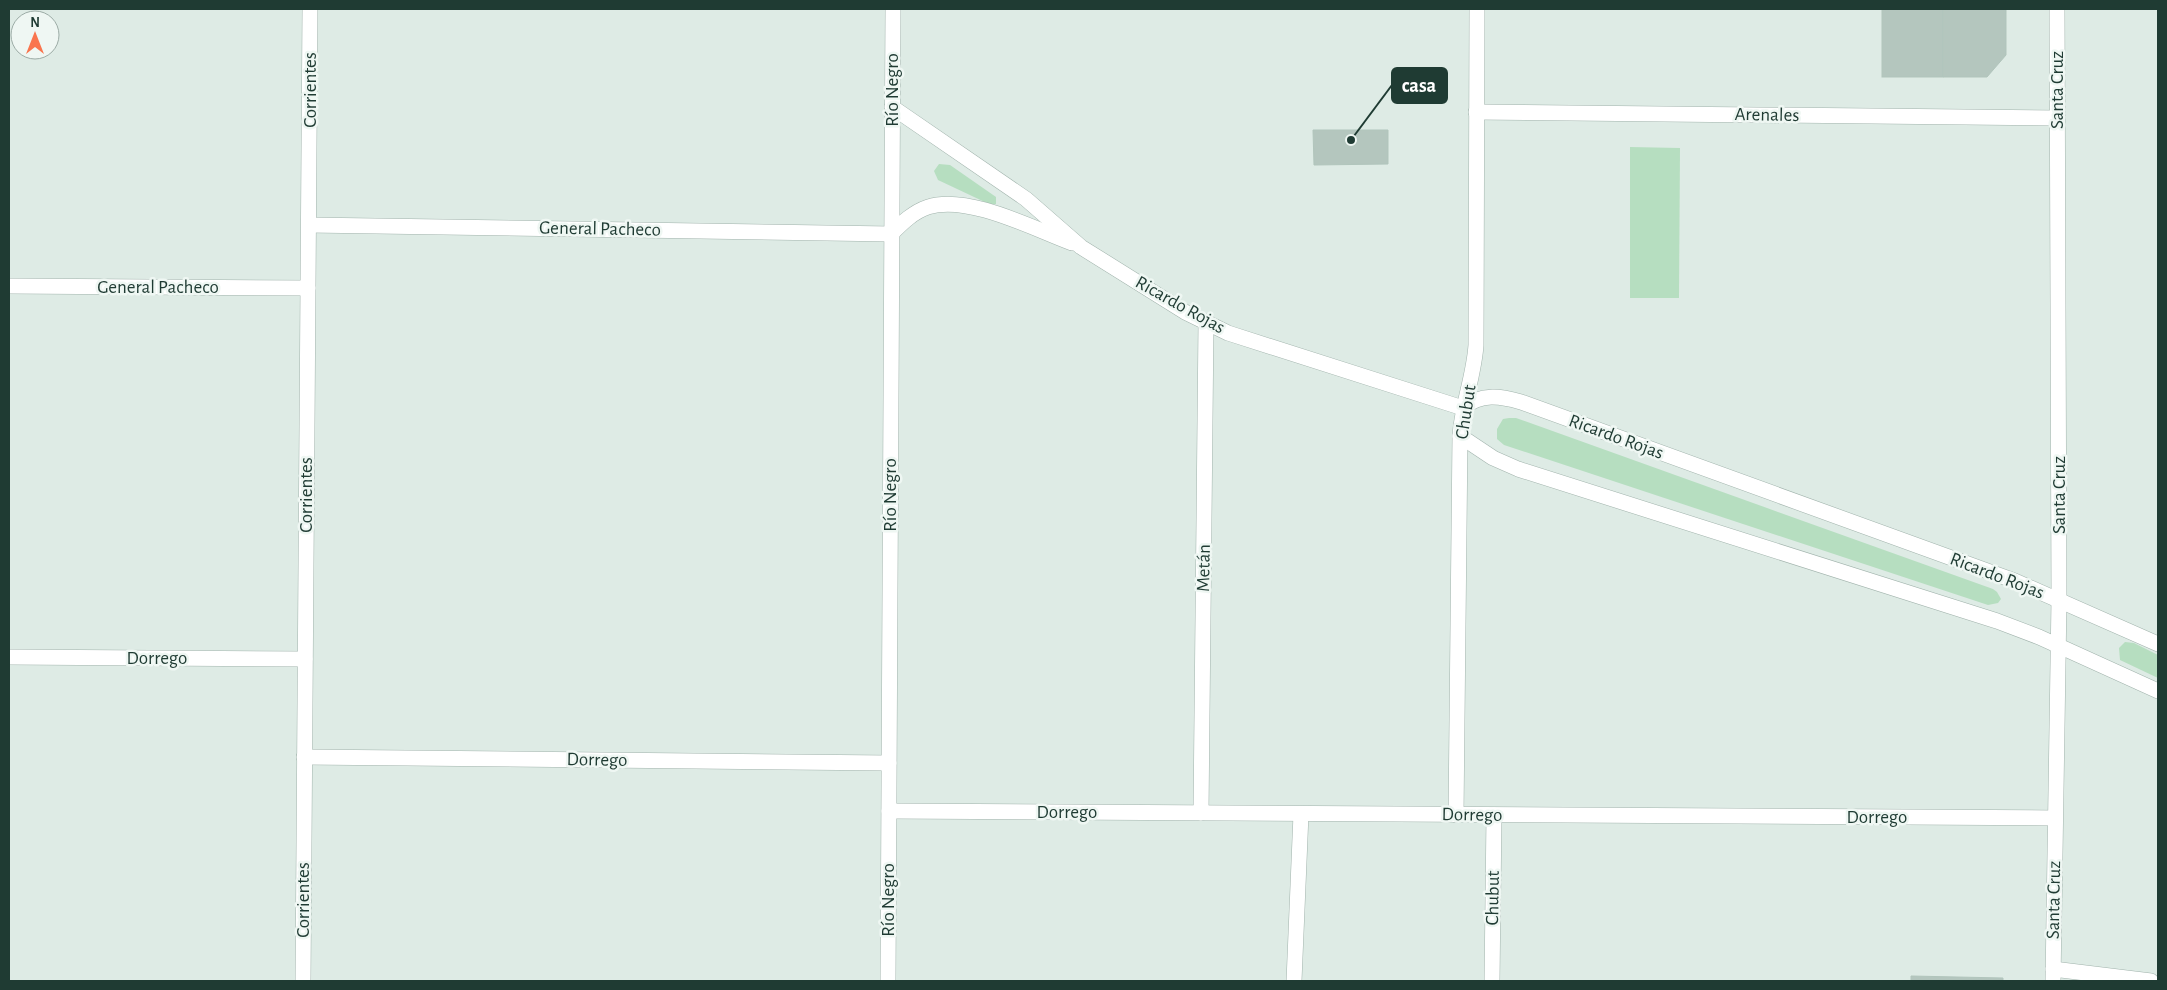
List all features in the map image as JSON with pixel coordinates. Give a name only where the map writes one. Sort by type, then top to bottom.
[{"type":"street","name":"Corrientes","points":[[303,981],[310,9]]},
{"type":"street","name":"Río Negro","points":[[888,981],[893,9]]},
{"type":"street","name":"Chubut","points":[[1456,814],[1460,436],[1463,408],[1472,376],[1476,345],[1477,9]]},
{"type":"street","name":"Santa Cruz","points":[[2053,975],[2059,646],[2057,9]]},
{"type":"street","name":"Ricardo Rojas","points":[[892,108],[1026,199],[1081,247],[1163,300],[1206,323],[1228,332],[1463,408],[1481,397],[1499,397],[1521,402],[2015,581],[2158,644]]},
{"type":"street","name":"Arenales","points":[[1476,112],[2058,118]]},
{"type":"street","name":"Ricardo Rojas","points":[[891,234],[906,219],[922,210],[953,204],[981,209],[1081,247]]},
{"type":"street","name":"General Pacheco","points":[[309,225],[891,234]]},
{"type":"street","name":"General Pacheco","points":[[9,286],[308,288]]},
{"type":"street","name":"Metán","points":[[1201,813],[1206,323]]},
{"type":"street","points":[[1460,436],[1493,458],[1518,468],[1997,621],[2059,646],[2158,691]]},
{"type":"street","name":"Dorrego","points":[[9,657],[305,658]]},
{"type":"street","name":"Dorrego","points":[[304,757],[889,763]]},
{"type":"street","name":"Dorrego","points":[[889,811],[2055,818]]},
{"type":"street","points":[[1294,981],[1301,814]]},
{"type":"street","name":"Chubut","points":[[1492,981],[1494,815]]},
{"type":"street","points":[[2053,975],[2151,981]]},
{"type":"green space","points":[[1630,147],[1680,148],[1679,298],[1630,298]]},
{"type":"green space","points":[[939,164],[950,165],[996,197],[996,204],[989,204],[938,180],[934,171]]},
{"type":"green space","points":[[1516,418],[1993,589],[2001,599],[1998,603],[1988,605],[1504,445],[1497,439],[1497,429],[1503,419]]},
{"type":"green space","points":[[2125,642],[2134,643],[2158,655],[2158,678],[2120,660],[2119,648]]},
{"type":"building","points":[[1882,9],[1943,9],[1943,77],[1882,77]]},
{"type":"building","points":[[1943,9],[2006,9],[2006,55],[1987,77],[1943,77]]},
{"type":"building","points":[[1313,130],[1388,130],[1388,164],[1314,165]]},
{"type":"building","points":[[1911,976],[2003,978],[2003,981],[1911,981]]},
{"type":"place","name":"casa","points":[[1351,140]]}]
